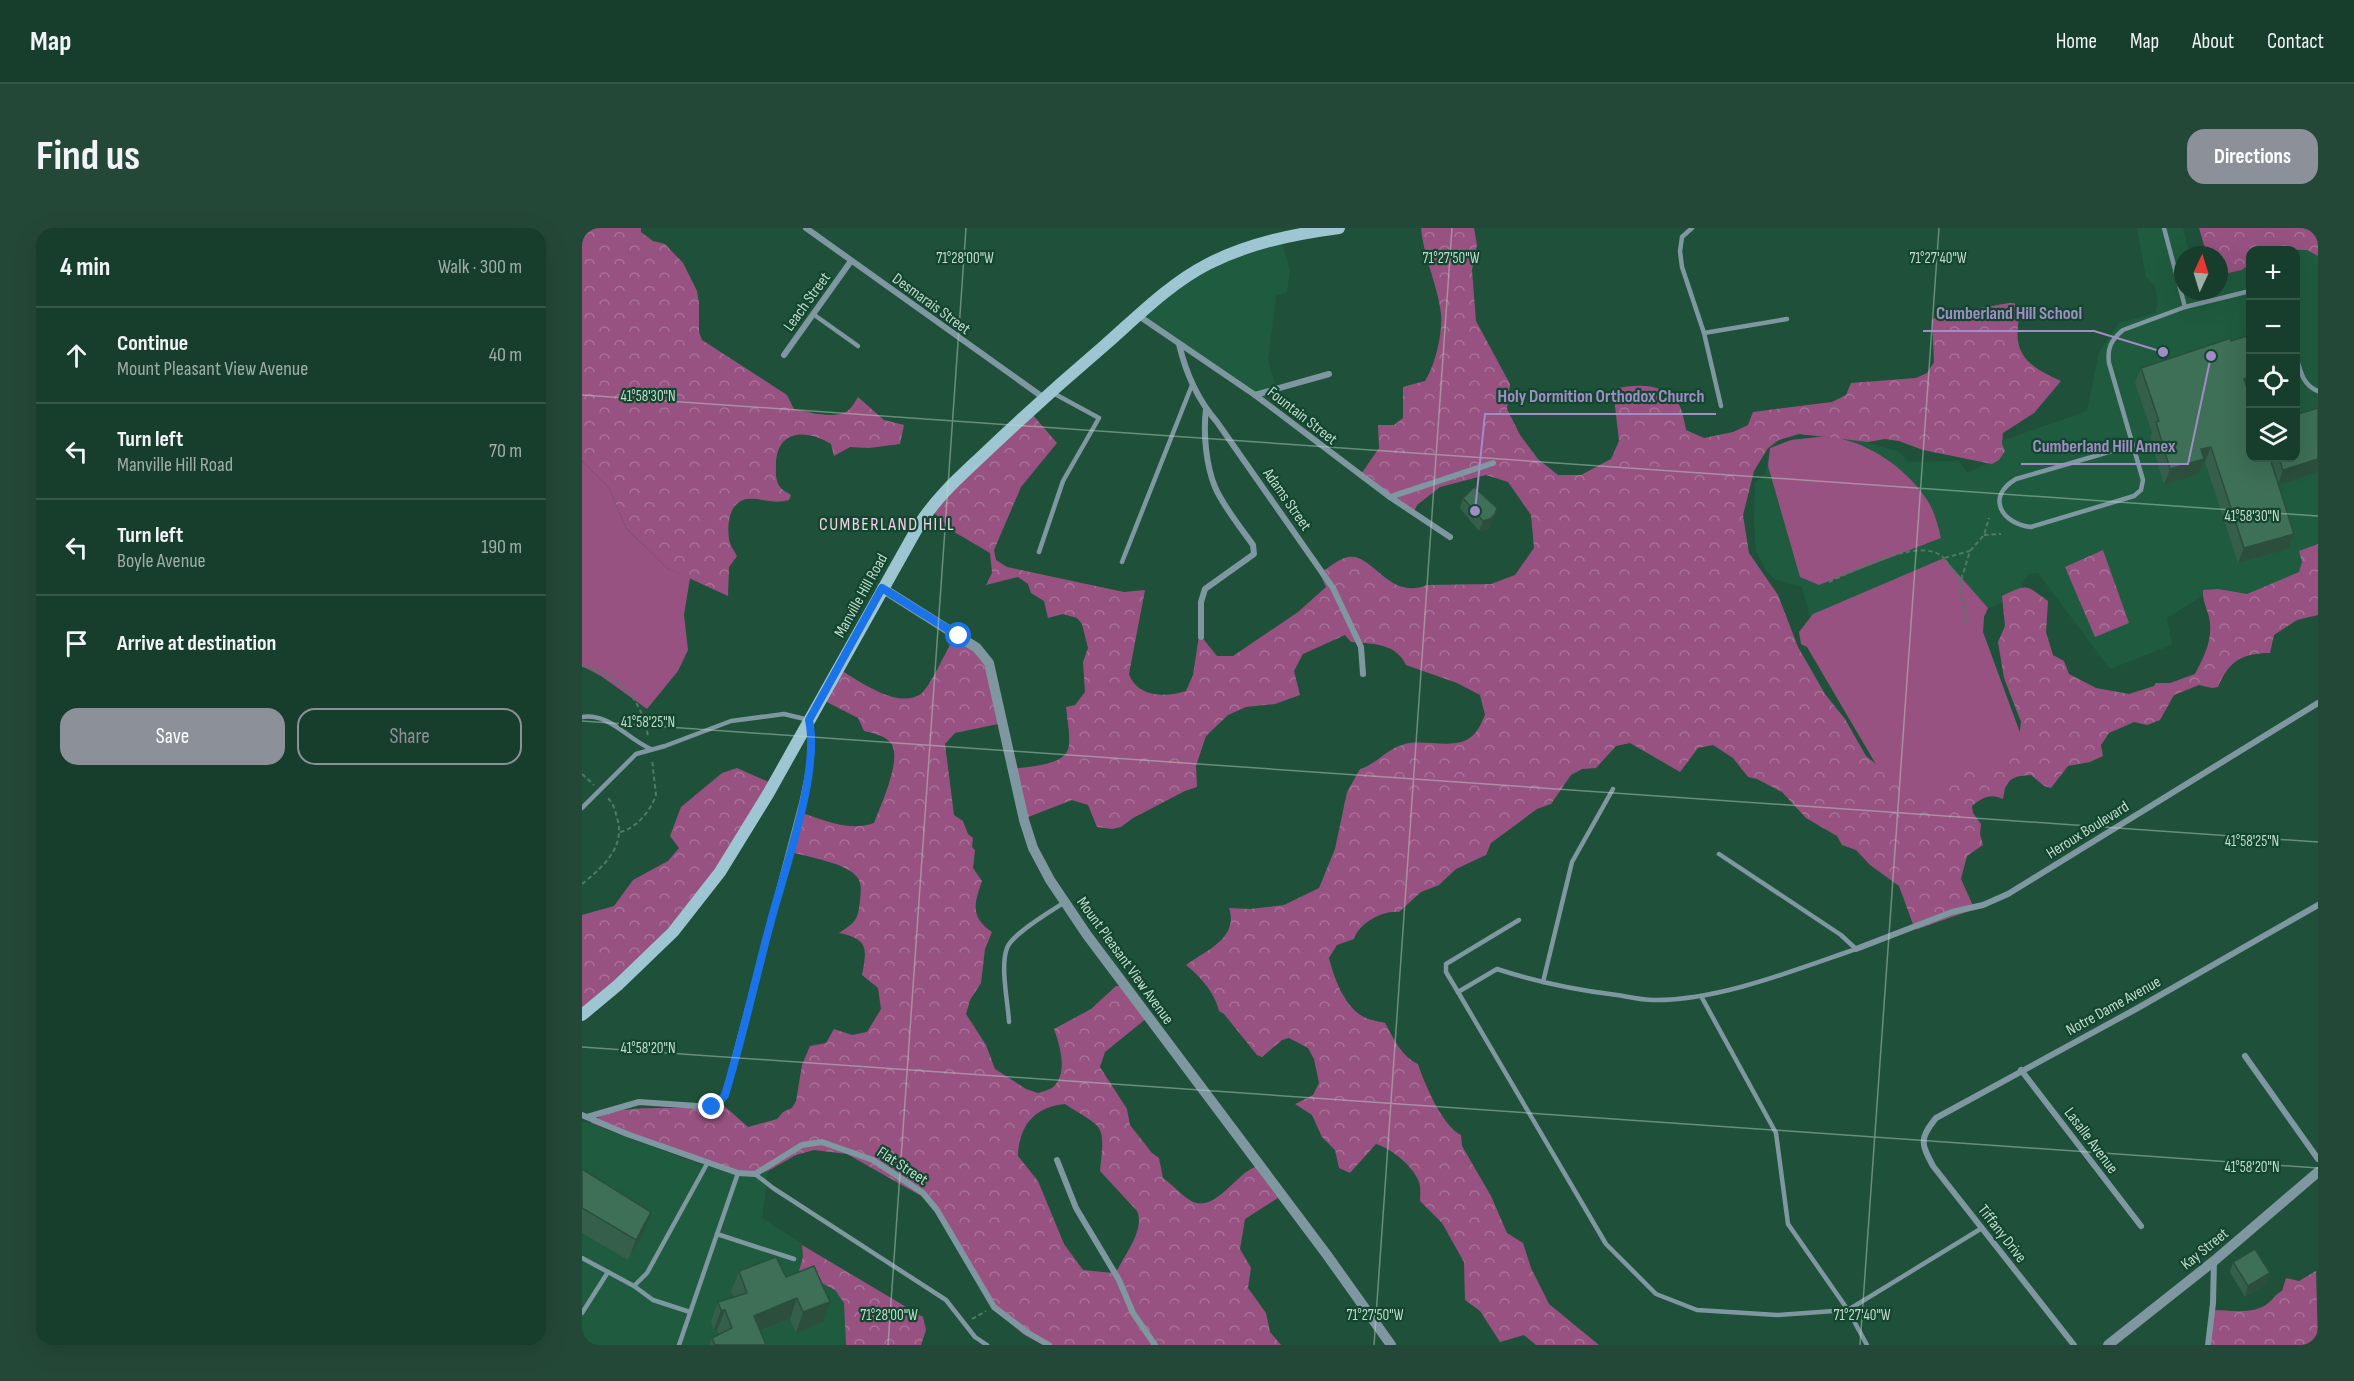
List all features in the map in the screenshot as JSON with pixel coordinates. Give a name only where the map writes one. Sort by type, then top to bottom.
[{"type":"main road","name":"Manville Hill Road","points":[[582,1015],[618,985],[687,916],[738,843],[931,506],[1047,394],[1167,292],[1208,264],[1290,235],[1339,228]]},
{"type":"street","name":"Desmarais Street","points":[[806,228],[1047,394]]},
{"type":"street","name":"Leach Street","points":[[783,355],[851,261]]},
{"type":"street","name":"Fountain Street","points":[[1139,316],[1255,395],[1389,497],[1450,537]]},
{"type":"street","name":"Adams Street","points":[[1179,344],[1186,374],[1206,409],[1333,588],[1361,647],[1363,674]]},
{"type":"street","points":[[1255,395],[1329,374]]},
{"type":"street","points":[[1201,637],[1201,602],[1205,589],[1254,554],[1253,545],[1215,488],[1208,459],[1204,420],[1206,409]]},
{"type":"street","points":[[1389,497],[1493,463]]},
{"type":"street","name":"Mount Pleasant View Avenue","points":[[882,588],[977,648],[989,663],[1024,820],[1034,848],[1065,902],[1391,1345]]},
{"type":"street","name":"Heroux Boulevard","points":[[1856,949],[1952,912],[1983,905],[2008,894],[2318,703]]},
{"type":"street","points":[[585,1116],[639,1102],[712,1107],[718,1104],[725,1095],[803,799],[812,756],[813,737],[809,720]]},
{"type":"street","name":"Notre Dame Avenue","points":[[1924,1132],[1936,1118],[2136,1009],[2318,905]]},
{"type":"street","points":[[2245,1056],[2318,1159]]},
{"type":"street","name":"Lasalle Avenue","points":[[2021,1071],[2141,1226]]},
{"type":"street","points":[[585,1116],[738,1173],[755,1174]]},
{"type":"street","name":"Tiffany Drive","points":[[1924,1132],[1922,1146],[1933,1166],[2074,1345]]},
{"type":"street","name":"Flat Street","points":[[755,1174],[802,1144],[822,1142],[873,1160],[923,1193],[993,1307],[1048,1345]]},
{"type":"street","points":[[1057,1161],[1076,1208],[1126,1294],[1133,1313],[1155,1345]]},
{"type":"street","name":"Kay Street","points":[[2108,1345],[2214,1261],[2318,1173]]},
{"type":"street","points":[[2208,1345],[2213,1303],[2214,1261]]},
{"type":"lane","points":[[1692,228],[1682,237],[1680,251],[1704,333],[1721,406]]},
{"type":"lane","points":[[2164,228],[2185,307]]},
{"type":"lane","points":[[2133,445],[2016,479],[2008,484],[2002,494],[2000,504],[2003,514],[2017,524],[2031,527],[2134,496],[2141,490],[2144,480],[2109,363],[2108,348],[2123,330],[2185,307],[2246,292]]},
{"type":"lane","points":[[813,314],[858,346]]},
{"type":"lane","points":[[1704,333],[1787,319]]},
{"type":"lane","points":[[2300,370],[2308,385],[2318,391]]},
{"type":"lane","points":[[1122,562],[1192,385]]},
{"type":"lane","points":[[1039,552],[1063,481],[1099,418],[1047,394]]},
{"type":"lane","points":[[582,808],[636,754],[665,746],[731,721],[784,714],[809,720]]},
{"type":"lane","points":[[582,717],[591,716],[615,725],[639,744],[651,749]]},
{"type":"lane","points":[[1543,982],[1572,862],[1613,789]]},
{"type":"lane","points":[[1458,992],[1497,969],[1581,990],[1653,1000],[1701,996],[1770,978],[1856,949],[1841,935],[1719,854]]},
{"type":"lane","points":[[1009,1022],[1004,965],[1008,946],[1030,926],[1065,902]]},
{"type":"lane","points":[[1519,920],[1446,964],[1446,972],[1606,1244],[1656,1294],[1697,1310],[1777,1315],[1848,1310],[1982,1228]]},
{"type":"lane","points":[[1701,996],[1776,1133],[1788,1224],[1848,1310],[1867,1345]]},
{"type":"lane","points":[[634,1286],[647,1273],[708,1162]]},
{"type":"lane","points":[[679,1345],[738,1173]]},
{"type":"lane","points":[[755,1174],[946,1300],[975,1337],[987,1345]]},
{"type":"lane","points":[[717,1234],[794,1259]]},
{"type":"lane","points":[[582,1258],[634,1286],[653,1300],[690,1312]]},
{"type":"lane","points":[[582,1313],[608,1272]]},
{"type":"path","points":[[1967,624],[1960,591],[1961,582],[1970,551],[1984,535],[1989,518]]},
{"type":"path","points":[[1984,535],[2001,534]]},
{"type":"path","points":[[1829,582],[1894,555],[1925,551],[1939,553],[1961,582]]},
{"type":"path","points":[[1944,558],[1970,551]]},
{"type":"path","points":[[582,774],[612,802],[619,824],[620,838],[612,855],[601,869],[582,884]]},
{"type":"path","points":[[965,1323],[993,1307]]},
{"type":"shaded area","points":[[2137,228],[2183,228],[2188,246],[2174,246],[2174,300],[2228,300],[2228,272],[2246,269],[2246,462],[2300,462],[2300,251],[2318,243],[2318,571],[2238,606],[2202,596],[2167,618],[2172,645],[2110,669],[2038,573],[2029,574],[2022,583],[2024,594],[1988,608],[1984,617],[1983,632],[2029,757],[1801,644],[1813,628],[1802,587],[1776,580],[1767,572],[1756,551],[1755,483],[1765,474],[1770,448],[1791,440],[1818,437],[1857,440],[1898,451],[1909,462],[1959,461],[1967,473],[1985,465],[2004,440],[2087,411],[2099,352],[2119,323],[2155,313],[2158,304],[2155,286],[2146,277]]},
{"type":"shaded area","points":[[1282,243],[1290,271],[1287,292],[1276,296],[1268,361],[1278,392],[1261,398],[1139,321],[1182,284],[1240,252]]},
{"type":"shaded area","points":[[582,1121],[697,1163],[747,1175],[768,1171],[762,1218],[802,1244],[803,1257],[799,1271],[835,1290],[844,1303],[846,1345],[582,1345]]},
{"type":"green space","points":[[582,228],[641,228],[641,232],[653,241],[665,244],[683,263],[697,291],[699,332],[702,340],[787,395],[794,409],[820,414],[840,414],[850,409],[858,397],[884,420],[904,425],[900,444],[869,448],[850,447],[834,456],[831,444],[822,439],[803,435],[788,438],[778,452],[776,464],[778,484],[791,495],[789,500],[747,499],[736,504],[730,514],[729,539],[737,556],[729,567],[728,596],[667,568],[626,528],[609,488],[582,461]]},
{"type":"green space","points":[[1421,228],[1474,228],[1477,245],[1472,270],[1476,321],[1510,384],[1507,409],[1520,435],[1538,459],[1558,475],[1581,475],[1611,459],[1619,441],[1613,389],[1630,386],[1657,388],[1672,396],[1678,403],[1686,430],[1704,438],[1733,432],[1748,425],[1753,412],[1832,402],[1846,395],[1851,383],[1916,378],[1927,373],[1934,362],[1932,320],[1939,315],[2014,303],[2019,317],[2019,346],[2023,354],[2034,367],[2061,381],[2034,413],[2003,433],[2002,444],[2005,451],[1999,460],[1992,464],[1923,450],[1899,441],[1885,439],[1868,442],[1799,434],[1779,440],[1768,448],[1754,471],[1743,515],[1749,553],[1778,595],[1798,647],[1825,694],[1845,719],[1866,756],[1896,780],[1932,797],[1944,786],[1947,771],[1963,764],[1996,767],[2012,756],[2018,747],[2021,722],[2004,678],[1998,642],[2005,626],[2002,596],[2017,589],[2026,588],[2035,591],[2048,601],[2046,632],[2053,655],[2064,661],[2069,674],[2096,688],[2129,694],[2154,686],[2156,683],[2170,683],[2195,674],[2210,637],[2210,623],[2203,590],[2218,589],[2247,594],[2299,572],[2302,562],[2299,551],[2318,544],[2318,615],[2297,620],[2274,635],[2270,653],[2260,653],[2238,660],[2227,671],[2218,687],[2199,685],[2174,695],[2160,720],[2147,725],[2134,722],[2109,733],[2101,745],[2103,756],[2090,762],[2068,766],[2051,788],[2044,786],[2031,775],[2012,777],[2005,788],[2003,799],[1994,796],[1986,797],[1972,806],[1973,813],[1981,824],[1980,834],[1983,845],[1967,856],[1961,879],[1974,908],[1969,911],[1918,929],[1914,927],[1899,886],[1870,865],[1856,850],[1842,845],[1837,836],[1806,818],[1782,792],[1757,779],[1748,777],[1733,758],[1713,745],[1698,748],[1680,772],[1630,743],[1616,746],[1596,768],[1582,769],[1571,775],[1551,804],[1537,809],[1491,843],[1486,855],[1456,869],[1439,885],[1421,892],[1399,912],[1386,913],[1372,919],[1361,928],[1354,939],[1337,945],[1329,958],[1345,998],[1362,1016],[1385,1023],[1402,1052],[1418,1064],[1429,1093],[1441,1114],[1461,1135],[1462,1146],[1491,1196],[1507,1233],[1523,1243],[1531,1268],[1549,1304],[1599,1345],[1536,1345],[1524,1335],[1500,1342],[1480,1311],[1465,1300],[1464,1262],[1442,1223],[1420,1201],[1420,1184],[1412,1170],[1395,1154],[1376,1144],[1350,1173],[1339,1168],[1335,1150],[1322,1137],[1312,1115],[1295,1104],[1313,1095],[1319,1083],[1314,1059],[1308,1048],[1289,1038],[1282,1040],[1262,1057],[1257,1055],[1224,1014],[1219,1011],[1206,985],[1186,965],[1219,942],[1225,935],[1231,918],[1229,908],[1250,909],[1284,905],[1319,888],[1335,849],[1347,792],[1360,769],[1372,764],[1392,749],[1405,744],[1452,743],[1469,738],[1477,730],[1485,715],[1480,695],[1457,683],[1406,665],[1396,652],[1390,649],[1375,644],[1351,642],[1345,635],[1303,654],[1294,671],[1300,695],[1275,704],[1246,707],[1228,715],[1206,736],[1196,766],[1197,787],[1133,818],[1121,827],[1112,829],[1097,827],[1088,805],[1072,800],[1023,819],[1013,769],[1047,764],[1067,752],[1069,730],[1066,707],[1075,705],[1085,692],[1083,662],[1088,648],[1082,624],[1077,618],[1063,614],[1048,618],[1044,601],[1031,593],[1028,584],[1018,577],[986,585],[992,573],[990,553],[956,533],[934,513],[948,490],[1032,414],[1057,443],[1021,487],[994,550],[996,560],[1007,567],[1124,592],[1145,590],[1129,674],[1138,687],[1161,695],[1186,691],[1193,675],[1200,635],[1217,656],[1233,656],[1298,612],[1326,587],[1320,574],[1344,558],[1357,557],[1402,587],[1491,584],[1515,575],[1534,548],[1531,515],[1508,482],[1486,475],[1440,487],[1417,505],[1413,514],[1359,477],[1379,448],[1378,425],[1394,425],[1403,418],[1403,387],[1425,381],[1438,349],[1441,314]]},
{"type":"green space","points":[[2199,228],[2318,228],[2318,256],[2307,250],[2300,250],[2300,246],[2246,246],[2246,267],[2228,273],[2228,246],[2204,246]]},
{"type":"green space","points":[[1836,438],[1855,443],[1880,455],[1903,472],[1913,481],[1929,503],[1941,538],[1819,585],[1800,577],[1768,466],[1770,448],[1791,440]]},
{"type":"green space","points":[[582,461],[609,488],[626,528],[667,568],[690,578],[684,615],[688,650],[678,671],[647,709],[601,676],[582,666]]},
{"type":"green space","points":[[2103,550],[2129,623],[2095,637],[2065,567]]},
{"type":"green space","points":[[1944,558],[1988,608],[1984,617],[1983,632],[2029,757],[2028,771],[1914,829],[1807,647],[1801,644],[1799,632],[1813,614]]},
{"type":"green space","points":[[953,639],[966,642],[989,667],[1003,723],[955,733],[945,744],[954,815],[963,821],[968,834],[973,838],[972,847],[975,850],[973,868],[982,881],[976,903],[977,915],[992,932],[985,949],[981,983],[970,1000],[966,1014],[986,1045],[995,1069],[1026,1089],[1038,1093],[1052,1088],[1062,1068],[1059,1043],[1054,1029],[1091,1009],[1116,986],[1121,986],[1147,1018],[1105,1052],[1100,1067],[1127,1109],[1130,1125],[1152,1153],[1159,1158],[1163,1178],[1188,1199],[1197,1203],[1206,1203],[1215,1199],[1247,1171],[1255,1167],[1278,1198],[1245,1219],[1240,1249],[1251,1268],[1248,1288],[1266,1313],[1270,1332],[1281,1345],[1043,1345],[1023,1334],[999,1314],[941,1218],[923,1197],[847,1154],[814,1150],[796,1155],[768,1171],[747,1175],[697,1162],[591,1123],[603,1115],[618,1111],[689,1108],[721,1103],[748,1127],[777,1119],[783,1112],[792,1108],[796,1101],[802,1065],[810,1046],[826,1043],[834,1029],[852,1035],[867,1032],[881,1009],[878,988],[862,975],[865,958],[864,946],[856,938],[839,933],[853,923],[857,916],[861,894],[860,882],[852,872],[845,868],[791,852],[799,812],[845,826],[874,823],[893,770],[894,749],[884,738],[864,731],[858,718],[821,699],[839,669],[880,692],[903,699],[913,698],[922,693],[934,676]],"holes":[[[1065,1104],[1099,1129],[1102,1135],[1100,1171],[1137,1211],[1139,1218],[1134,1241],[1118,1269],[1113,1273],[1083,1270],[1064,1244],[1038,1181],[1018,1156],[1021,1136],[1030,1120],[1045,1109]]]},
{"type":"green space","points":[[737,768],[771,783],[698,899],[582,1015],[582,915],[614,906],[633,880],[668,861],[679,848],[670,836],[681,807],[722,773]]},
{"type":"green space","points":[[802,1245],[923,1317],[926,1330],[921,1345],[846,1345],[844,1303],[835,1290],[799,1271],[803,1257]]},
{"type":"green space","points":[[2316,1271],[2318,1345],[2209,1345],[2212,1310],[2255,1310],[2282,1291],[2286,1278],[2299,1281]]},
{"type":"building","points":[[2246,336],[2246,378],[2244,379],[2246,385],[2246,462],[2271,462],[2294,534],[2244,548],[2211,447],[2201,449],[2204,459],[2170,469],[2156,422],[2159,421],[2141,368],[2231,338],[2231,341]]},
{"type":"building","points":[[2318,408],[2318,459],[2283,470],[2280,462],[2300,462],[2300,413]]},
{"type":"building","points":[[1474,487],[1497,508],[1490,519],[1483,521],[1463,498]]},
{"type":"building","points":[[582,1169],[651,1212],[636,1240],[582,1208]]},
{"type":"building","points":[[2255,1249],[2270,1273],[2248,1286],[2233,1262]]},
{"type":"building","points":[[776,1257],[786,1277],[814,1266],[830,1302],[803,1312],[797,1298],[754,1316],[766,1345],[715,1345],[712,1338],[732,1328],[725,1310],[721,1310],[718,1302],[747,1293],[739,1271]]},
{"type":"place","name":"Cumberland Hill School","points":[[2163,352]]},
{"type":"place","name":"Cumberland Hill Annex","points":[[2211,356]]},
{"type":"place","name":"Holy Dormition Orthodox Church","points":[[1475,511]]},
{"type":"district","name":"CUMBERLAND HILL","points":[[887,524]]},
{"type":"route","points":[[712,1107],[718,1104],[725,1095],[789,856],[812,756],[813,737],[809,720],[882,588],[959,636]]}]
